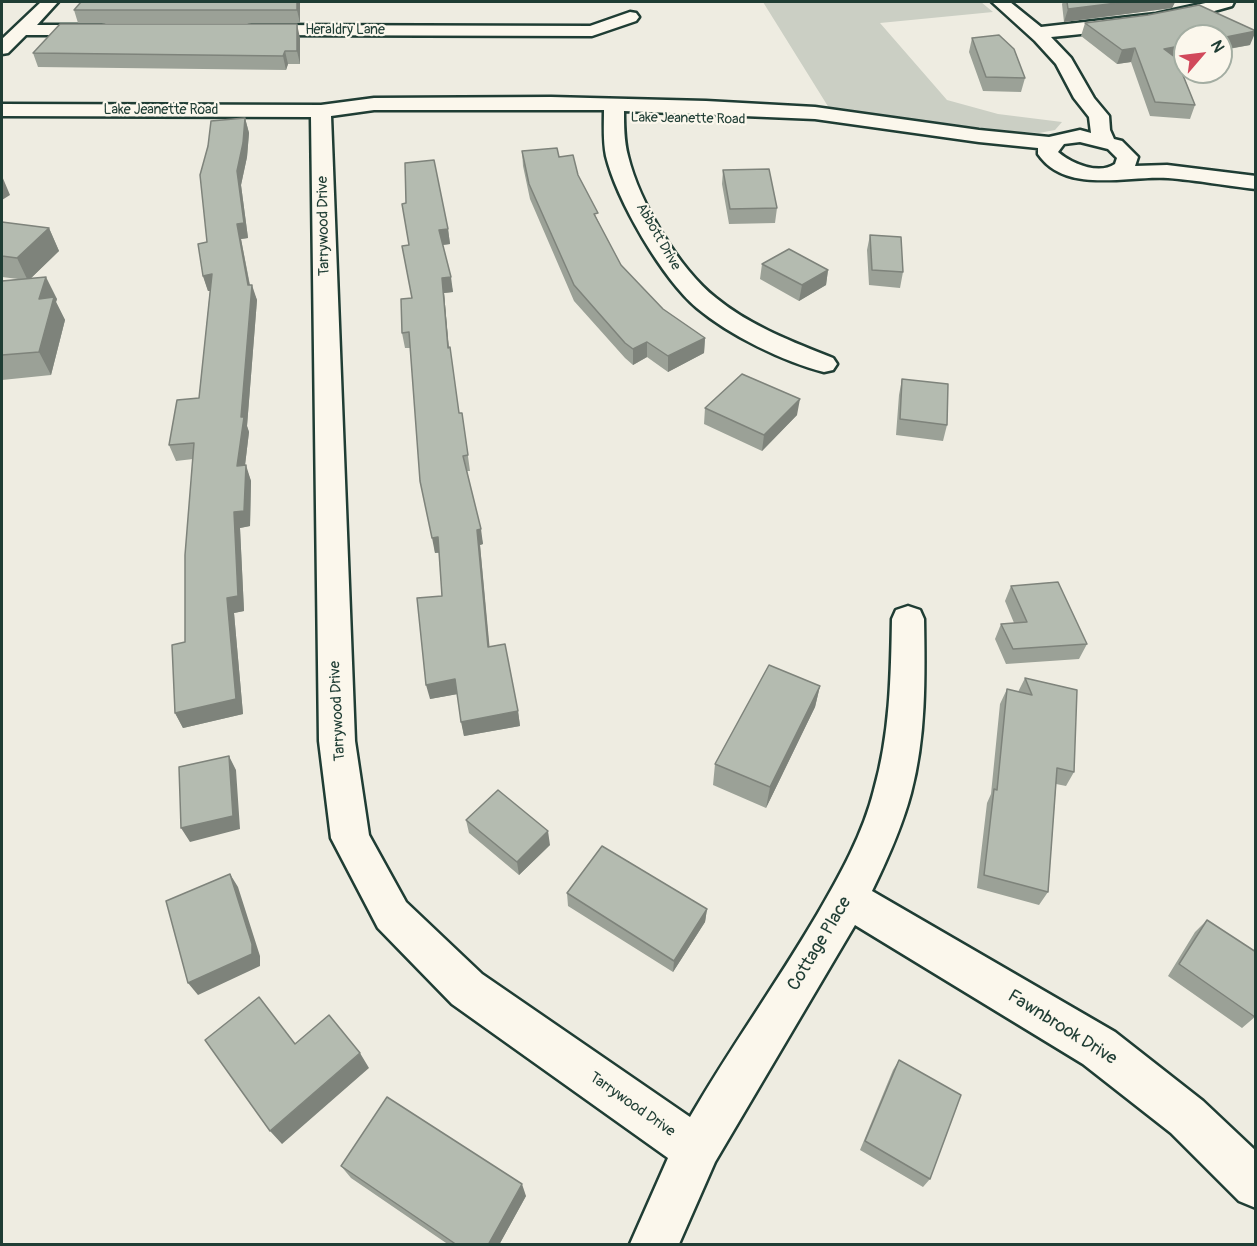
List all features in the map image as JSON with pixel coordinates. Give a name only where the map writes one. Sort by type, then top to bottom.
[{"type":"street","points":[[2,49],[50,2]]},
{"type":"street","points":[[1000,2],[1036,33],[1062,60],[1082,90],[1089,107],[1099,116],[1100,130],[1128,157],[1123,169],[1114,173]]},
{"type":"street","points":[[1036,33],[1154,19],[1226,2]]},
{"type":"street","name":"Heraldry Lane","points":[[236,30],[591,31],[630,18]]},
{"type":"street","points":[[22,30],[117,30]]},
{"type":"street","points":[[1057,146],[1075,129],[1079,112],[1089,107]]},
{"type":"street","name":"Lake Jeanette Road","points":[[2,110],[321,111],[371,118],[614,112],[830,127],[987,146],[1057,146]]},
{"type":"street","name":"Tarrywood Drive","points":[[321,111],[338,741],[350,838],[392,915],[467,989],[697,1150]]},
{"type":"street","name":"Abbott Drive","points":[[614,112],[618,159],[657,242],[679,274],[706,302],[740,326],[769,341],[824,363]]},
{"type":"street","points":[[1057,146],[1114,146],[1165,160],[1256,172]]},
{"type":"street","points":[[1057,146],[1073,171],[1101,174],[1151,170],[1256,183]]},
{"type":"street","name":"Cottage Place","points":[[654,1245],[697,1150],[848,898],[885,816],[902,752],[908,694],[908,619]]},
{"type":"street","name":"Fawnbrook Drive","points":[[848,898],[1099,1048],[1187,1117],[1256,1184]]},
{"type":"shaded area","points":[[763,2],[981,2],[993,12],[880,23],[947,100],[998,114],[1062,122],[1055,130],[1039,133],[1004,131],[829,108]]},
{"type":"building","points":[[81,2],[297,2],[297,10],[74,10]]},
{"type":"building","points":[[1067,2],[1125,2],[1068,9]]},
{"type":"building","points":[[1199,5],[1256,31],[1233,36],[1233,24],[1173,24],[1173,47],[1164,49],[1173,56],[1173,84],[1187,84],[1195,105],[1155,102],[1135,48],[1122,50],[1085,23],[1148,15]]},
{"type":"building","points":[[60,24],[297,24],[297,51],[285,51],[283,56],[33,53]]},
{"type":"building","points":[[999,35],[1014,49],[1025,78],[986,77],[972,38]]},
{"type":"building","points":[[245,118],[237,171],[244,223],[237,224],[248,285],[252,285],[241,417],[244,417],[237,466],[246,465],[244,511],[234,512],[238,596],[227,598],[236,699],[175,713],[172,645],[185,642],[185,555],[194,443],[169,445],[177,400],[199,398],[212,274],[203,276],[198,244],[207,242],[200,175],[208,146],[211,121]]},
{"type":"building","points":[[557,148],[559,157],[573,155],[578,175],[598,213],[594,214],[621,265],[663,309],[705,338],[668,356],[647,342],[633,349],[625,343],[574,285],[529,184],[522,151]]},
{"type":"building","points":[[434,160],[448,229],[439,230],[451,277],[442,278],[448,348],[450,347],[459,413],[462,413],[468,455],[463,456],[481,529],[477,530],[488,647],[505,644],[518,711],[461,722],[455,679],[426,685],[417,598],[442,596],[438,537],[432,538],[420,481],[409,332],[402,333],[401,299],[412,298],[402,246],[409,245],[402,204],[406,203],[405,163]]},
{"type":"building","points":[[769,169],[777,208],[730,209],[723,170]]},
{"type":"building","points":[[2,222],[49,228],[17,258],[2,256]]},
{"type":"building","points":[[870,235],[901,237],[903,272],[872,270]]},
{"type":"building","points":[[789,249],[828,270],[802,285],[762,264]]},
{"type":"building","points":[[46,277],[39,299],[54,297],[39,352],[2,355],[2,281]]},
{"type":"building","points":[[742,374],[800,399],[764,435],[705,408]]},
{"type":"building","points":[[902,379],[948,384],[947,425],[900,419]]},
{"type":"building","points":[[1058,582],[1087,644],[1013,649],[1001,624],[1027,622],[1011,586]]},
{"type":"building","points":[[769,665],[820,686],[770,787],[715,764]]},
{"type":"building","points":[[1025,678],[1077,690],[1074,772],[1057,768],[1048,892],[984,875],[994,789],[997,790],[1007,689],[1032,695]]},
{"type":"building","points":[[229,756],[233,816],[181,828],[179,767]]},
{"type":"building","points":[[498,790],[548,831],[517,862],[466,820]]},
{"type":"building","points":[[602,846],[707,909],[674,961],[567,893]]},
{"type":"building","points":[[230,874],[252,944],[252,954],[188,983],[166,901]]},
{"type":"building","points":[[1207,920],[1256,952],[1255,1017],[1179,964]]},
{"type":"building","points":[[259,997],[295,1044],[329,1015],[360,1053],[270,1131],[205,1040]]},
{"type":"building","points":[[899,1060],[961,1095],[930,1179],[865,1141]]},
{"type":"building","points":[[387,1097],[522,1184],[488,1245],[457,1245],[341,1166]]}]
